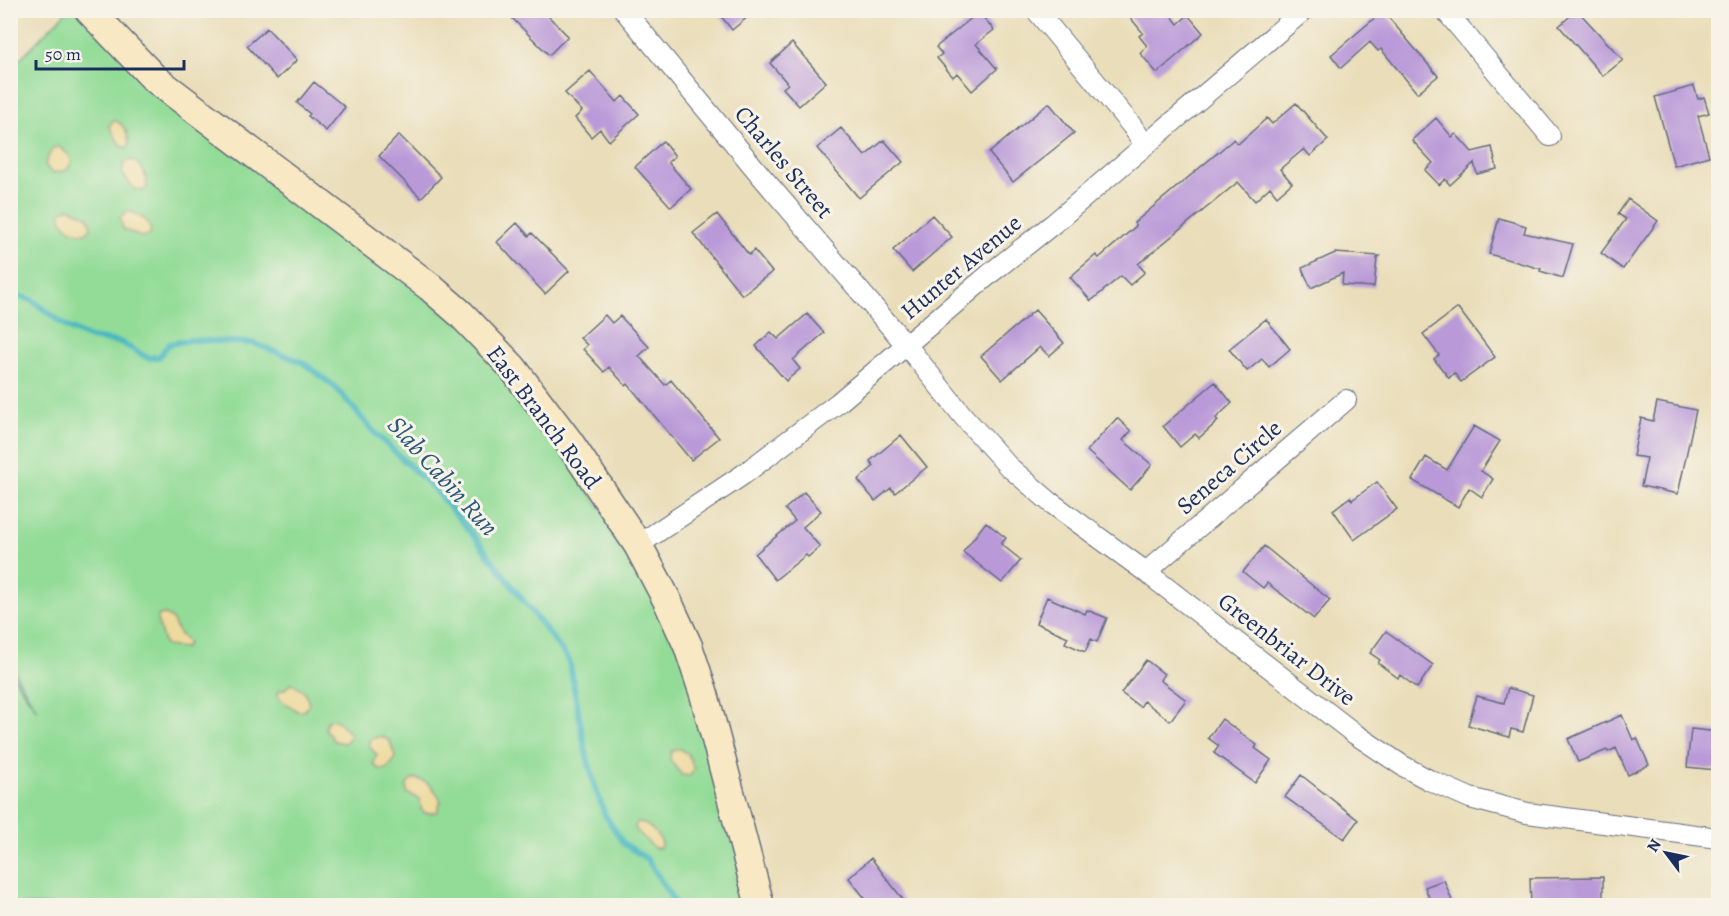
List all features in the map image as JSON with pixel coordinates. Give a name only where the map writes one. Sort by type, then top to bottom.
[{"type":"main road","name":"East Branch Road","points":[[89,10],[154,78],[430,287],[461,314],[519,376],[569,442],[638,545],[667,600],[692,656],[705,694],[760,906]]},
{"type":"street","name":"Charles Street","points":[[624,10],[762,177],[907,346]]},
{"type":"street","points":[[1036,10],[1132,126],[1145,145]]},
{"type":"street","name":"Hunter Avenue","points":[[638,545],[744,474],[838,403],[1304,10]]},
{"type":"street","points":[[1445,10],[1550,136]]},
{"type":"street","name":"Greenbriar Drive","points":[[907,346],[963,416],[1008,466],[1050,502],[1146,572],[1355,734],[1403,766],[1470,798],[1527,813],[1719,838]]},
{"type":"street","name":"Seneca Circle","points":[[1146,572],[1346,400]]},
{"type":"green space","points":[[67,11],[89,11],[461,314],[667,600],[760,905],[11,905],[10,673],[32,703],[16,674],[10,644],[10,387],[17,313],[10,297],[11,68]]},
{"type":"green space","points":[[11,297],[17,312],[11,387]]},
{"type":"green space","points":[[11,644],[16,675],[37,710],[11,673]]},
{"type":"sand","points":[[113,120],[123,126],[127,133],[129,145],[126,148],[118,142],[109,127]]},
{"type":"sand","points":[[58,146],[70,156],[71,163],[67,170],[53,173],[45,164],[52,149]]},
{"type":"sand","points":[[132,160],[139,164],[145,175],[147,187],[143,191],[134,189],[122,173],[124,162]]},
{"type":"sand","points":[[70,208],[89,217],[91,228],[86,233],[72,230],[64,224],[61,211]]},
{"type":"sand","points":[[125,212],[132,212],[146,220],[150,227],[150,235],[141,237],[123,229],[120,218]]},
{"type":"sand","points":[[164,614],[172,619],[178,632],[188,643],[185,648],[166,646],[164,643],[157,619],[159,615]]},
{"type":"sand","points":[[291,683],[305,692],[309,704],[305,710],[299,712],[279,699],[278,691],[285,689]]},
{"type":"sand","points":[[333,719],[350,734],[349,739],[344,743],[334,741],[325,728],[327,721]]},
{"type":"sand","points":[[381,736],[390,741],[395,757],[388,768],[383,770],[373,763],[377,755],[369,746],[371,739]]},
{"type":"sand","points":[[680,749],[688,754],[694,769],[690,776],[682,775],[670,760],[671,751]]},
{"type":"sand","points":[[413,779],[427,783],[436,793],[441,801],[437,812],[423,812],[420,799],[407,793],[407,784]]},
{"type":"sand","points":[[637,822],[649,826],[655,832],[662,842],[660,848],[654,848],[637,831],[635,827]]},
{"type":"building","points":[[504,10],[542,10],[568,36],[549,55]]},
{"type":"building","points":[[716,10],[756,10],[732,30]]},
{"type":"building","points":[[1124,10],[1167,10],[1178,24],[1188,15],[1203,33],[1157,73],[1140,53],[1147,46],[1139,36],[1143,33]]},
{"type":"building","points":[[1577,10],[1623,60],[1603,76],[1559,26]]},
{"type":"building","points":[[1383,11],[1438,76],[1417,93],[1381,49],[1378,51],[1370,42],[1341,68],[1331,55]]},
{"type":"building","points":[[979,12],[994,30],[976,44],[997,69],[972,91],[957,73],[953,77],[937,58],[942,54],[936,47]]},
{"type":"building","points":[[267,28],[297,60],[277,79],[247,46]]},
{"type":"building","points":[[792,43],[826,82],[799,106],[783,88],[788,84],[770,63]]},
{"type":"building","points":[[590,71],[617,102],[623,96],[639,114],[609,141],[600,129],[591,137],[575,118],[582,111],[565,93]]},
{"type":"building","points":[[314,82],[345,107],[326,131],[297,103]]},
{"type":"building","points":[[1694,86],[1698,99],[1704,97],[1709,113],[1698,116],[1709,156],[1674,166],[1655,97]]},
{"type":"building","points":[[1049,103],[1074,133],[1013,182],[989,153]]},
{"type":"building","points":[[1296,103],[1328,140],[1310,156],[1304,149],[1280,169],[1292,183],[1277,196],[1270,187],[1255,201],[1238,182],[1138,264],[1145,272],[1130,285],[1121,276],[1091,301],[1070,277],[1096,255],[1099,258],[1136,226],[1134,223],[1234,139],[1238,144],[1267,118],[1272,124]]},
{"type":"building","points":[[1436,118],[1452,137],[1456,134],[1472,152],[1492,147],[1497,169],[1477,174],[1474,163],[1450,185],[1445,179],[1439,185],[1425,170],[1433,163],[1412,140]]},
{"type":"building","points":[[841,128],[865,156],[884,140],[903,162],[859,198],[817,148]]},
{"type":"building","points":[[399,135],[441,177],[421,198],[379,156]]},
{"type":"building","points":[[663,141],[675,156],[668,162],[691,189],[671,207],[635,167]]},
{"type":"building","points":[[1628,199],[1658,221],[1623,269],[1601,253],[1626,219],[1618,214]]},
{"type":"building","points":[[717,214],[749,255],[754,250],[772,272],[742,295],[693,233]]},
{"type":"building","points":[[932,215],[952,237],[912,272],[893,250]]},
{"type":"building","points":[[1499,218],[1526,226],[1524,233],[1573,244],[1563,278],[1489,254]]},
{"type":"building","points":[[517,223],[529,236],[532,233],[569,271],[545,294],[497,242]]},
{"type":"building","points":[[1335,253],[1380,256],[1377,258],[1374,287],[1342,285],[1343,273],[1311,288],[1302,268]]},
{"type":"building","points":[[1458,308],[1495,357],[1461,382],[1454,373],[1449,378],[1434,359],[1439,355],[1423,334]]},
{"type":"building","points":[[1035,310],[1064,343],[1049,356],[1040,347],[1002,380],[981,356]]},
{"type":"building","points":[[807,314],[824,333],[793,360],[800,369],[786,381],[756,346],[771,332],[778,339]]},
{"type":"building","points":[[605,315],[612,323],[620,316],[649,347],[639,356],[665,385],[671,380],[719,438],[691,460],[628,384],[626,386],[609,367],[604,372],[583,349],[587,345],[580,338]]},
{"type":"building","points":[[1266,319],[1290,349],[1269,367],[1262,359],[1247,371],[1229,349]]},
{"type":"building","points":[[1215,382],[1232,403],[1216,418],[1218,421],[1199,438],[1195,434],[1180,447],[1163,426]]},
{"type":"building","points":[[1657,402],[1696,410],[1678,494],[1641,486],[1647,458],[1633,456],[1641,418],[1653,421]]},
{"type":"building","points":[[1117,418],[1131,431],[1123,440],[1152,465],[1130,490],[1087,451]]},
{"type":"building","points":[[1474,426],[1500,441],[1481,471],[1493,479],[1482,497],[1469,488],[1458,507],[1412,480],[1426,457],[1447,470]]},
{"type":"building","points":[[901,435],[927,467],[895,493],[891,488],[875,501],[858,480],[874,466],[870,461]]},
{"type":"building","points":[[1377,482],[1397,509],[1354,540],[1333,510],[1350,497],[1352,500]]},
{"type":"building","points":[[804,492],[821,511],[803,527],[820,547],[808,557],[806,555],[775,580],[755,554],[795,521],[785,509]]},
{"type":"building","points":[[986,522],[1006,538],[1001,544],[1021,560],[1002,583],[963,552]]},
{"type":"building","points":[[1264,546],[1330,600],[1314,619],[1267,583],[1263,588],[1243,572]]},
{"type":"building","points":[[1047,597],[1085,614],[1087,610],[1107,618],[1097,642],[1091,639],[1085,652],[1065,643],[1068,637],[1036,623]]},
{"type":"building","points":[[1386,631],[1433,665],[1417,688],[1400,675],[1398,678],[1378,663],[1380,660],[1370,653]]},
{"type":"building","points":[[1146,660],[1164,674],[1160,680],[1186,700],[1170,721],[1144,701],[1140,707],[1121,693]]},
{"type":"building","points":[[1508,688],[1533,695],[1523,732],[1511,729],[1509,737],[1468,725],[1477,696],[1504,703]]},
{"type":"building","points":[[1622,715],[1633,740],[1637,738],[1649,765],[1628,775],[1616,748],[1578,762],[1568,739]]},
{"type":"building","points":[[1222,719],[1257,745],[1255,748],[1271,760],[1255,783],[1214,753],[1219,746],[1208,738]]},
{"type":"building","points":[[1691,729],[1719,732],[1719,767],[1717,766],[1716,770],[1687,767]]},
{"type":"building","points":[[1301,775],[1358,820],[1344,839],[1285,797]]},
{"type":"building","points":[[871,858],[908,906],[871,906],[849,878]]},
{"type":"building","points":[[1603,877],[1603,903],[1583,903],[1583,906],[1531,906],[1530,878]]},
{"type":"building","points":[[1444,880],[1454,906],[1432,906],[1425,887]]},
{"type":"waterway","name":"Slab Cabin Run","points":[[10,294],[32,300],[67,327],[90,338],[120,342],[148,358],[159,357],[169,344],[190,340],[253,343],[302,362],[335,387],[374,432],[434,489],[470,531],[569,660],[585,748],[605,815],[623,843],[647,859],[677,906]]}]
